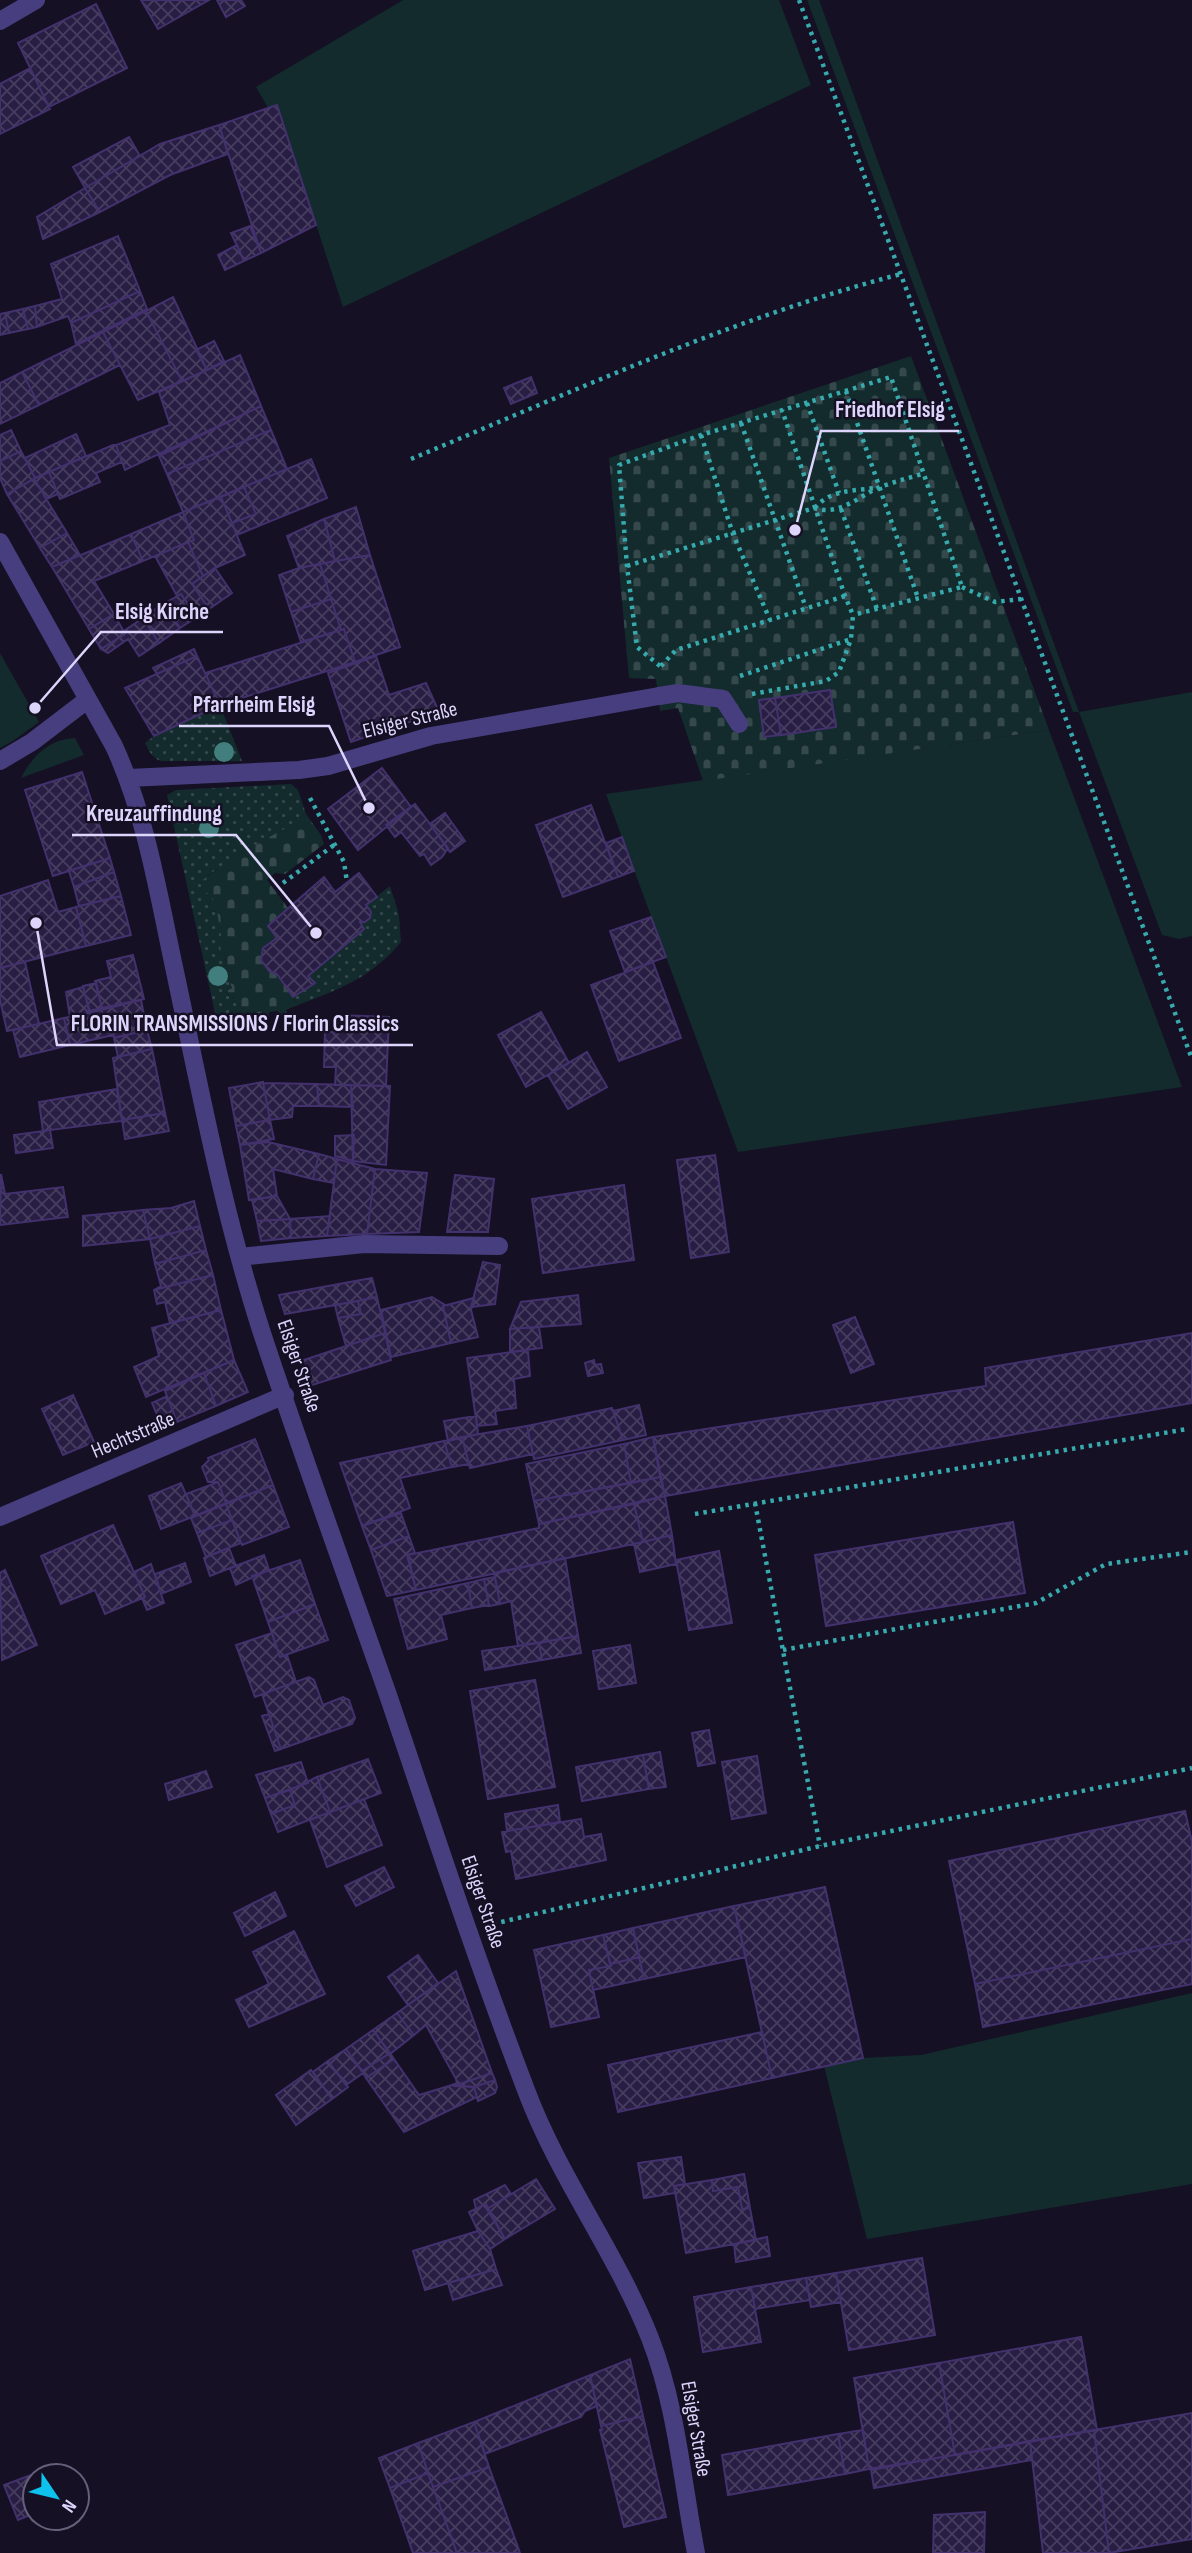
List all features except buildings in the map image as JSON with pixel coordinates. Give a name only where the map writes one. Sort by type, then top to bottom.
[{"type":"street","points":[[0,21],[36,0]]},
{"type":"street","name":"Elsiger Straße","points":[[0,542],[114,746],[129,778],[150,855],[213,1150],[261,1331],[517,2067],[550,2148],[613,2261],[662,2371],[673,2416],[696,2553]]},
{"type":"street","points":[[678,692],[723,699],[738,724]]},
{"type":"street","name":"Elsiger Straße","points":[[129,778],[299,770],[431,736],[678,692]]},
{"type":"street","points":[[0,761],[32,742],[87,700]]},
{"type":"street","points":[[240,1258],[364,1244],[499,1246]]},
{"type":"street","name":"Hechtstraße","points":[[0,1517],[285,1395]]},
{"type":"path","points":[[799,0],[1192,1059]]},
{"type":"path","points":[[411,459],[712,335],[844,289],[901,274]]},
{"type":"path","points":[[678,692],[661,666],[637,648],[619,465],[701,435],[891,377],[962,587]]},
{"type":"path","points":[[846,391],[918,598]]},
{"type":"path","points":[[807,402],[839,493]]},
{"type":"path","points":[[723,699],[826,681],[839,672],[851,639],[853,615],[782,410]]},
{"type":"path","points":[[741,423],[806,608]]},
{"type":"path","points":[[701,435],[733,534],[770,620]]},
{"type":"path","points":[[814,508],[824,511],[841,509],[879,488],[922,474]]},
{"type":"path","points":[[627,566],[814,508],[821,500],[839,493],[879,488]]},
{"type":"path","points":[[841,509],[877,609]]},
{"type":"path","points":[[853,615],[962,587],[995,602],[1021,599]]},
{"type":"path","points":[[661,666],[676,649],[845,596]]},
{"type":"path","points":[[734,678],[851,639]]},
{"type":"path","points":[[314,808],[344,862],[347,882]]},
{"type":"path","points":[[284,883],[334,845]]},
{"type":"path","points":[[695,1514],[1187,1429]]},
{"type":"path","points":[[755,1503],[820,1846]]},
{"type":"path","points":[[783,1650],[1036,1603],[1107,1564],[1192,1552]]},
{"type":"path","points":[[468,1930],[820,1846],[1192,1768]]},
{"type":"green space","points":[[403,0],[779,0],[811,85],[343,307],[277,105],[268,108],[256,87]]},
{"type":"green space","points":[[807,0],[819,0],[1079,712],[1073,712]]},
{"type":"green space","points":[[911,356],[1049,730],[703,781],[678,708],[660,711],[656,679],[629,678],[609,458]]},
{"type":"green space","points":[[0,653],[39,722],[0,748]]},
{"type":"green space","points":[[1192,692],[1192,936],[1179,939],[1162,935],[1079,712]]},
{"type":"green space","points":[[220,705],[242,761],[161,761],[151,754],[145,743],[154,736]]},
{"type":"green space","points":[[1049,730],[1182,1087],[738,1152],[606,794]]},
{"type":"green space","points":[[75,738],[84,755],[21,778],[42,750],[57,742]]},
{"type":"green space","points":[[291,784],[298,790],[306,814],[299,818],[299,821],[249,848],[246,845],[241,849],[242,852],[219,871],[217,869],[201,881],[204,894],[212,892],[213,900],[209,902],[211,912],[217,911],[223,946],[218,947],[220,955],[225,954],[226,968],[221,969],[222,976],[228,976],[232,988],[227,991],[230,998],[236,997],[240,1007],[235,1010],[240,1023],[218,1026],[167,795],[176,790]]},
{"type":"green space","points":[[306,814],[324,844],[285,874],[275,873],[267,880],[288,908],[268,926],[277,938],[264,948],[261,960],[269,971],[277,974],[298,1005],[286,1010],[287,1015],[279,1017],[278,1011],[269,1012],[269,1018],[261,1019],[259,1014],[250,1015],[250,1021],[240,1023],[235,1009],[236,997],[230,998],[227,990],[232,988],[223,977],[221,969],[226,968],[225,954],[220,955],[218,946],[222,946],[216,911],[211,912],[209,902],[212,892],[204,895],[201,881],[242,852],[240,849],[247,844],[249,848]]},
{"type":"green space","points":[[390,886],[399,915],[401,942],[366,974],[341,988],[298,1005],[293,997],[315,983],[308,976],[364,929],[359,923],[370,919],[371,912],[366,905]]},
{"type":"green space","points":[[1192,1993],[1192,2184],[867,2239],[824,2066],[863,2058],[921,2055]]},
{"type":"place","name":"Friedhof Elsig","points":[[795,530]]},
{"type":"place","name":"Elsig Kirche","points":[[35,708]]},
{"type":"place","name":"Pfarrheim Elsig","points":[[369,808]]},
{"type":"place","name":"FLORIN TRANSMISSIONS / Florin Classics","points":[[36,923]]},
{"type":"place","name":"Kreuzauffindung","points":[[316,933]]}]
